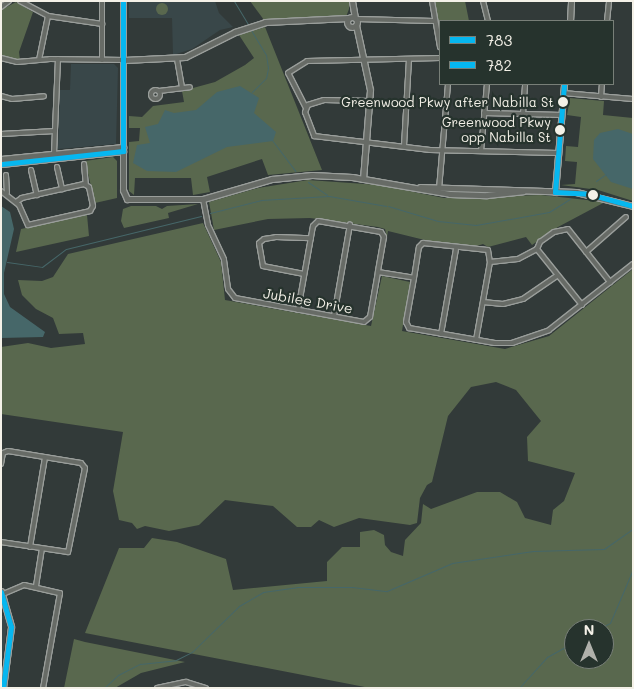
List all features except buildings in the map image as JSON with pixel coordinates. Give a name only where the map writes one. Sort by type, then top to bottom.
[{"type":"street","points":[[1,7],[8,1]]},
{"type":"street","points":[[20,1],[48,16],[102,24]]},
{"type":"street","points":[[102,1],[102,60]]},
{"type":"street","points":[[123,1],[123,190],[127,199],[204,198],[293,176],[363,179],[414,188],[487,196],[523,191],[589,194],[633,206]]},
{"type":"street","points":[[352,1],[353,20],[370,101],[363,179]]},
{"type":"street","points":[[432,1],[439,42]]},
{"type":"street","points":[[483,1],[488,20]]},
{"type":"street","points":[[570,20],[571,1]]},
{"type":"street","points":[[607,20],[609,1]]},
{"type":"street","points":[[40,60],[39,50],[48,16]]},
{"type":"street","points":[[1,58],[17,62],[58,59],[177,59],[256,24],[286,20],[434,20]]},
{"type":"street","points":[[349,26],[353,20]]},
{"type":"street","points":[[338,21],[349,26],[356,34]]},
{"type":"street","points":[[439,58],[363,61],[312,60],[291,69],[289,77],[306,108],[316,138],[366,140],[442,150],[558,153]]},
{"type":"street","points":[[54,158],[58,59]]},
{"type":"street","points":[[177,59],[182,88]]},
{"type":"street","points":[[404,146],[409,59]]},
{"type":"street","points":[[439,190],[448,85]]},
{"type":"street","points":[[481,151],[487,85]]},
{"type":"street","points":[[523,114],[525,85]]},
{"type":"street","points":[[555,192],[564,85]]},
{"type":"street","points":[[601,96],[602,85]]},
{"type":"street","points":[[160,91],[190,87]]},
{"type":"street","points":[[563,94],[633,99]]},
{"type":"street","points":[[1,96],[12,99],[44,96]]},
{"type":"street","points":[[306,108],[324,100],[370,101]]},
{"type":"street","points":[[484,113],[562,115]]},
{"type":"street","points":[[1,134],[55,131]]},
{"type":"street","points":[[1,164],[124,149]]},
{"type":"street","points":[[1,159],[54,158]]},
{"type":"street","points":[[1,191],[7,193],[16,202],[28,225],[88,212],[93,205],[86,185],[84,164]]},
{"type":"street","points":[[57,167],[62,189]]},
{"type":"street","points":[[31,170],[37,195]]},
{"type":"street","points":[[6,175],[7,193]]},
{"type":"street","points":[[16,202],[37,195],[86,185]]},
{"type":"street","name":"Jubilee Drive","points":[[204,198],[208,225],[223,257],[231,294],[238,300],[368,320],[378,272]]},
{"type":"street","points":[[586,252],[626,216]]},
{"type":"street","points":[[298,310],[311,238],[318,221],[350,224],[379,231],[384,235],[378,272],[414,278]]},
{"type":"street","points":[[334,316],[350,224]]},
{"type":"street","points":[[490,262],[518,259],[537,249],[548,236],[564,228],[610,282]]},
{"type":"street","points":[[304,274],[266,267],[261,262],[259,243],[264,239],[276,237],[311,238]]},
{"type":"street","points":[[476,340],[490,262],[489,252],[485,248],[456,249],[422,244],[414,278],[407,325],[441,334],[476,340],[504,344],[540,334],[582,305],[633,264]]},
{"type":"street","points":[[441,334],[456,249]]},
{"type":"street","points":[[537,249],[582,305]]},
{"type":"street","points":[[483,302],[503,304],[523,299],[558,275]]},
{"type":"street","points":[[1,464],[4,452],[82,464],[85,469],[69,550],[64,552],[1,542]]},
{"type":"street","points":[[30,546],[44,457]]},
{"type":"street","points":[[36,586],[42,549]]},
{"type":"street","points":[[4,688],[11,627],[2,593],[19,586],[36,586],[61,592],[43,688]]},
{"type":"street","points":[[157,688],[189,683],[206,688]]},
{"type":"shaded area","points":[[129,1],[215,1],[219,13],[233,27],[220,30],[192,49],[173,55],[172,18],[129,18]]},
{"type":"shaded area","points":[[71,64],[114,64],[118,68],[116,144],[58,149],[60,90],[70,90]]},
{"type":"shaded area","points":[[1,616],[6,616],[7,625],[1,672]]},
{"type":"green space","points":[[250,1],[349,1],[349,9],[346,17],[264,20]]},
{"type":"green space","points":[[434,1],[465,1],[469,20],[439,20],[439,33]]},
{"type":"green space","points":[[16,2],[33,12],[19,52],[20,60],[1,56],[1,10]]},
{"type":"green space","points":[[162,3],[168,9],[162,15],[156,9]]},
{"type":"green space","points":[[265,27],[322,170],[268,175],[262,159],[207,177],[210,192],[193,195],[191,178],[135,178],[134,195],[129,191],[129,142],[139,141],[140,128],[129,128],[129,116],[142,117],[153,106],[184,102],[182,91],[215,82],[245,65],[254,58],[239,35]]},
{"type":"green space","points":[[570,98],[604,101],[603,115],[633,118],[633,201],[598,190],[561,185],[575,184],[577,162],[565,161],[566,146],[578,147],[581,117],[567,115]]},
{"type":"green space","points":[[113,157],[117,161],[117,198],[95,203],[85,161]]},
{"type":"green space","points":[[308,180],[379,185],[444,198],[541,195],[605,202],[558,227],[532,245],[526,237],[488,247],[483,244],[474,247],[445,245],[388,231],[387,237],[385,229],[378,227],[310,218],[268,219],[214,230],[209,202],[258,188]]},
{"type":"green space","points":[[198,204],[168,213],[169,218],[124,228],[121,221],[123,209],[131,206],[156,206],[162,209],[167,206]]},
{"type":"green space","points":[[87,215],[89,236],[16,252],[21,229]]},
{"type":"green space","points":[[203,223],[221,262],[225,300],[371,326],[382,276],[410,282],[402,331],[505,349],[549,336],[633,269],[633,688],[370,688],[85,633],[119,548],[144,548],[152,538],[177,542],[226,559],[233,590],[327,581],[327,562],[342,547],[360,547],[360,532],[374,530],[384,535],[385,545],[391,552],[403,556],[405,540],[421,523],[423,504],[431,509],[477,492],[500,492],[517,502],[525,518],[551,525],[553,510],[564,501],[575,473],[528,461],[527,437],[541,421],[516,390],[496,382],[471,387],[448,416],[432,482],[427,485],[420,498],[417,523],[410,525],[359,518],[334,527],[319,520],[311,527],[297,527],[273,506],[225,500],[199,525],[169,531],[145,526],[137,529],[132,523],[119,520],[113,491],[123,432],[1,414],[1,347],[28,343],[51,348],[85,344],[83,333],[59,334],[53,318],[36,309],[22,295],[18,280],[42,281],[53,277],[68,254]]},
{"type":"green space","points":[[74,639],[185,662],[141,673],[115,688],[64,688]]},
{"type":"water","points":[[240,86],[259,98],[254,113],[276,132],[273,141],[227,147],[176,172],[147,171],[133,163],[137,145],[150,143],[145,127],[158,124],[165,110],[174,113],[196,110],[217,92]]},
{"type":"water","points":[[618,129],[633,134],[633,189],[611,182],[593,159],[594,140],[600,133]]},
{"type":"water","points":[[1,206],[10,212],[14,229],[4,273],[4,294],[10,307],[45,332],[43,337],[1,338]]},
{"type":"waterway","points":[[234,1],[249,26]]},
{"type":"waterway","points":[[251,30],[266,55],[268,68],[266,78],[252,92]]},
{"type":"waterway","points":[[272,140],[295,171]]},
{"type":"waterway","points":[[596,181],[606,174]]},
{"type":"waterway","points":[[308,182],[327,195]]},
{"type":"waterway","points":[[210,213],[261,200],[329,196],[386,206]]},
{"type":"waterway","points":[[388,206],[438,221],[476,225],[549,212],[570,199]]},
{"type":"waterway","points":[[7,262],[42,267],[66,249],[201,216]]},
{"type":"waterway","points":[[104,688],[118,675],[140,664],[176,660],[192,652],[239,606],[263,592],[297,587],[352,587],[387,591],[452,563],[533,551],[604,549],[633,529]]},
{"type":"waterway","points":[[612,619],[633,569]]},
{"type":"waterway","points":[[519,688],[547,657],[564,648]]},
{"type":"transit line","name":"783","points":[[1,164],[123,151],[123,1]]},
{"type":"transit line","name":"783","points":[[555,192],[564,85]]},
{"type":"transit line","name":"783","points":[[555,192],[589,194],[633,206]]},
{"type":"transit line","name":"782","points":[[1,592],[11,627],[3,688]]},
{"type":"place","name":"Greenwood Pkwy after Nabilla St","points":[[563,102]]},
{"type":"place","name":"Greenwood Pkwy opp Nabilla St","points":[[560,130]]}]
